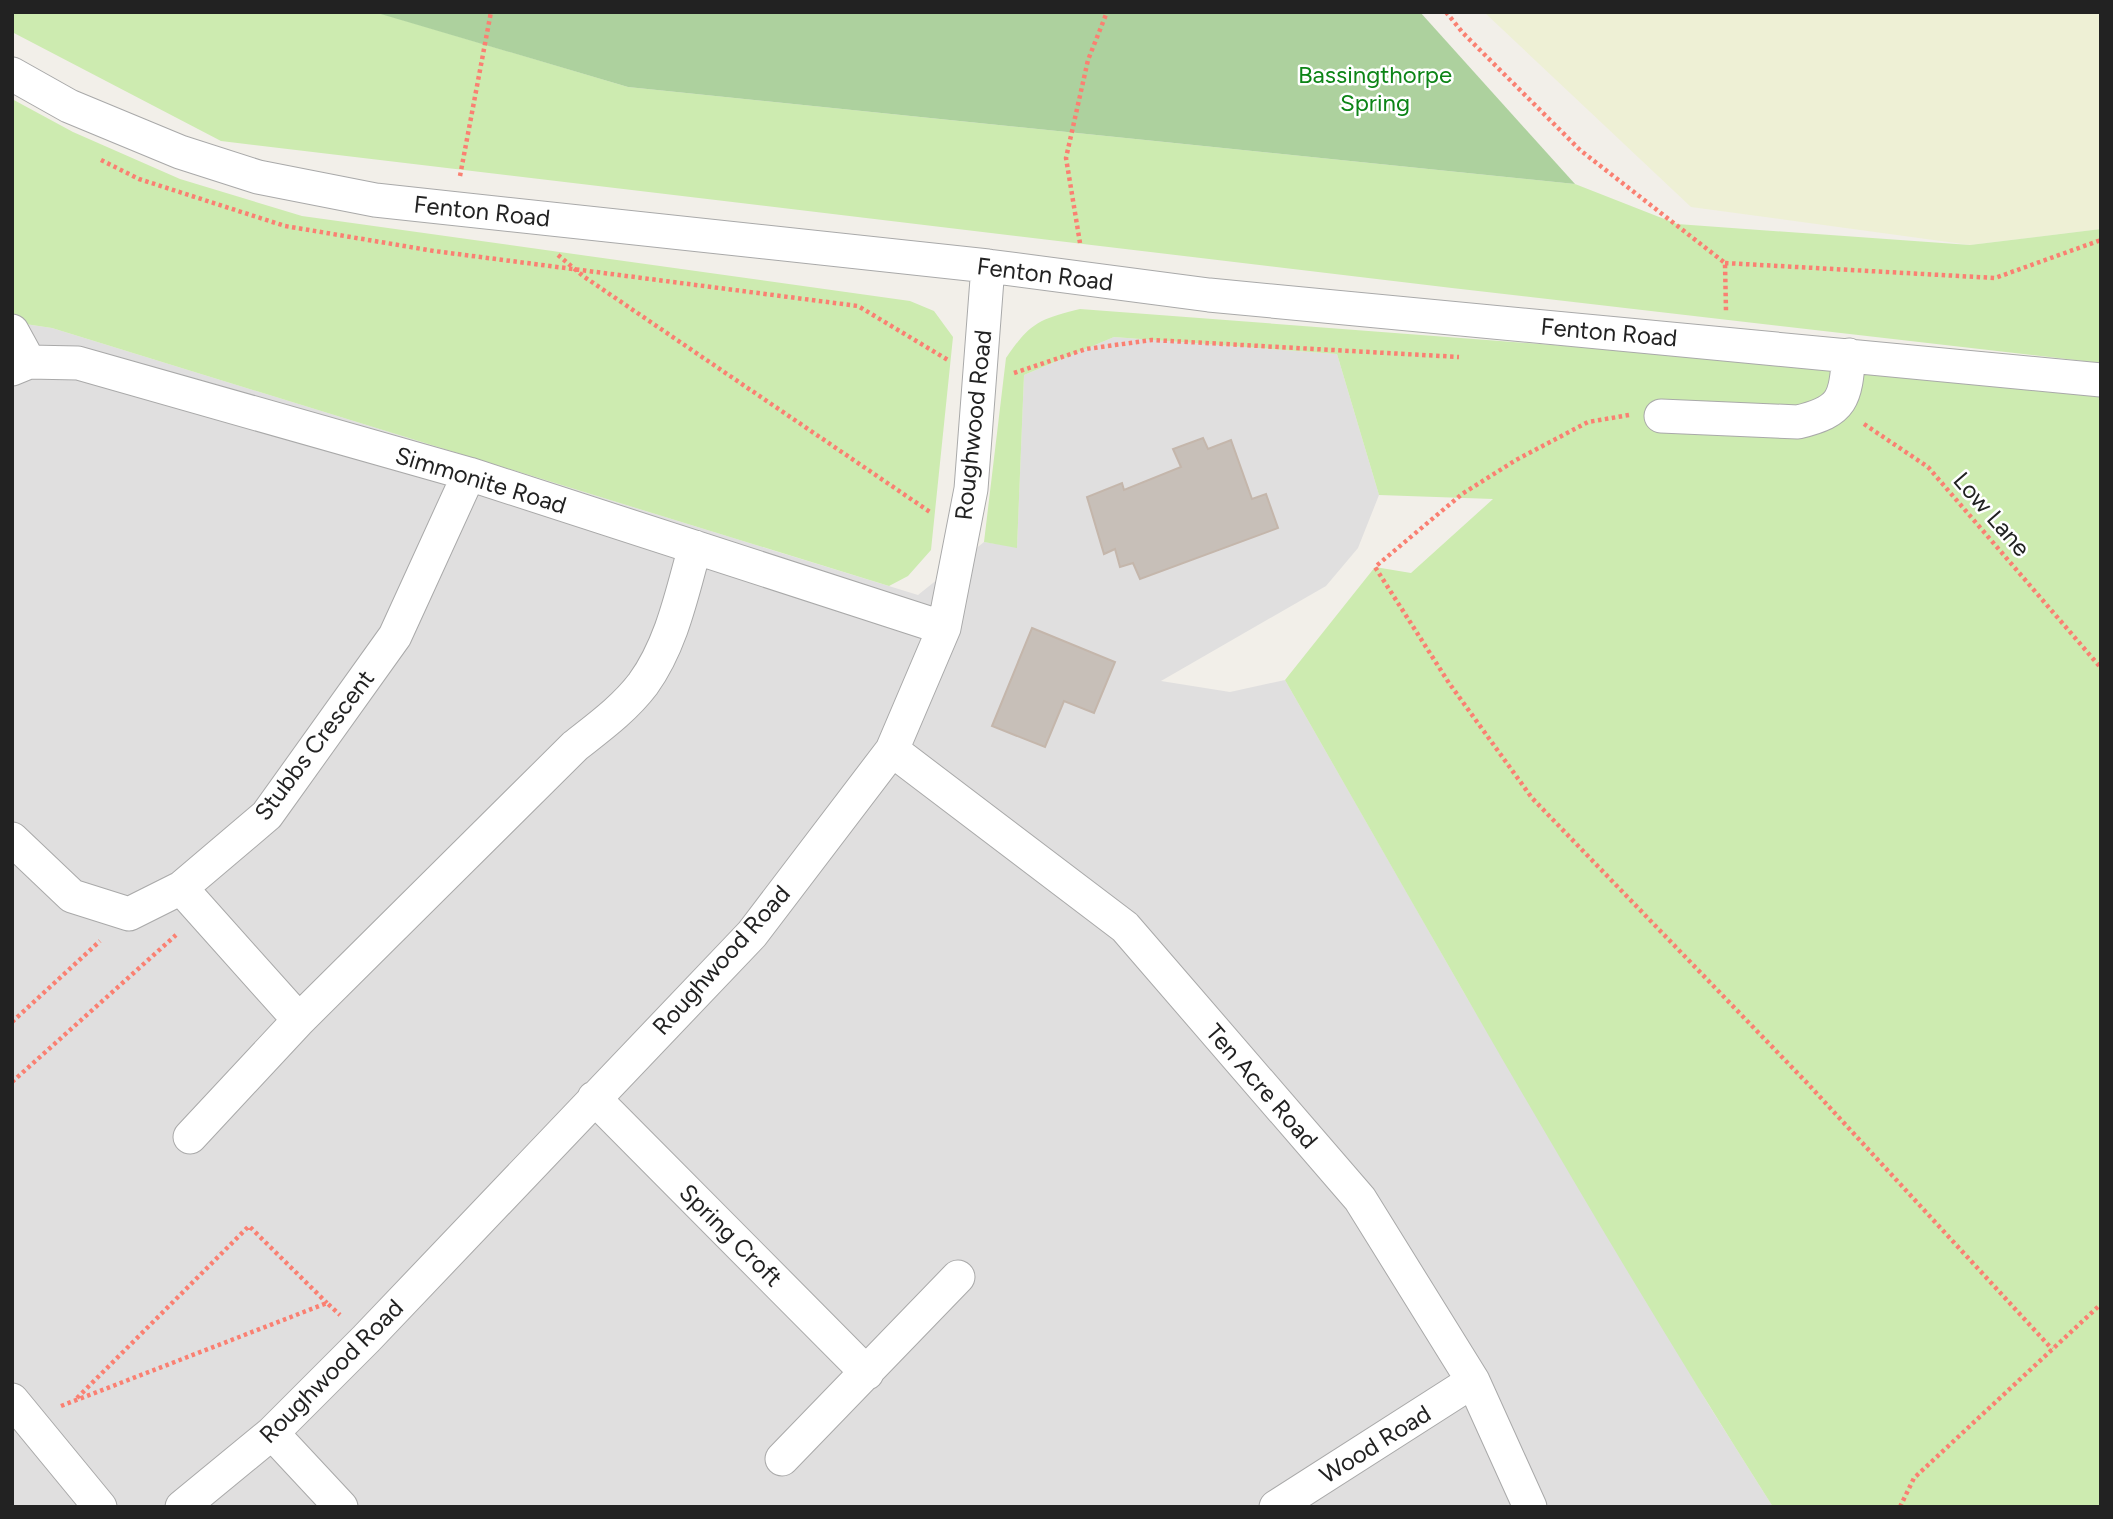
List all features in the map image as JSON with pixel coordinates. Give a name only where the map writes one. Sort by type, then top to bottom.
[{"type":"street","name":"Fenton Road","points":[[12,74],[69,106],[180,152],[258,177],[375,200],[988,266],[1209,295],[2101,380]]},
{"type":"street","name":"Roughwood Road","points":[[182,1507],[272,1433],[366,1339],[752,933],[892,750],[944,628],[971,489],[988,266]]},
{"type":"street","points":[[12,331],[21,366]]},
{"type":"street","points":[[1661,416],[1798,422],[1818,417],[1836,405],[1846,390],[1849,355]]},
{"type":"street","name":"Simmonite Road","points":[[21,366],[78,363],[469,474],[944,628]]},
{"type":"street","name":"Stubbs Crescent","points":[[129,914],[191,900],[267,815],[395,636],[469,474]]},
{"type":"street","points":[[190,1137],[299,1020],[575,746],[614,715],[642,685],[657,662],[671,628],[695,547]]},
{"type":"street","name":"Ten Acre Road","points":[[892,750],[1125,927],[1360,1199],[1473,1381],[1530,1507]]},
{"type":"street","points":[[12,839],[72,896],[129,914]]},
{"type":"street","points":[[191,900],[299,1020]]},
{"type":"street","name":"Spring Croft","points":[[594,1098],[867,1373]]},
{"type":"street","points":[[782,1460],[958,1277]]},
{"type":"street","name":"Wood Road","points":[[1276,1507],[1473,1381]]},
{"type":"street","points":[[20,1409],[100,1507]]},
{"type":"street","points":[[272,1433],[341,1507]]},
{"type":"path","points":[[454,207],[491,12]]},
{"type":"path","points":[[1085,279],[1066,158],[1088,60],[1107,12]]},
{"type":"path","points":[[1446,12],[1463,33],[1580,150],[1725,263],[1995,278],[2101,240]]},
{"type":"path","points":[[94,156],[139,179],[285,226],[434,251],[858,306],[979,379],[1011,374],[1086,349],[1152,340],[1461,357]]},
{"type":"path","points":[[556,254],[574,269],[925,507],[960,544]]},
{"type":"path","points":[[1725,263],[1727,343]]},
{"type":"path","name":"Low Lane","points":[[1836,405],[1928,467],[2101,668]]},
{"type":"path","points":[[1661,416],[1628,415],[1588,422],[1516,460],[1462,494],[1375,567],[1449,683],[1532,799],[1809,1085],[2052,1349]]},
{"type":"path","points":[[12,1082],[191,900]]},
{"type":"path","points":[[12,1022],[129,914]]},
{"type":"path","points":[[74,1401],[249,1226],[366,1339]]},
{"type":"path","points":[[20,1409],[74,1401],[327,1303]]},
{"type":"path","points":[[1900,1507],[1914,1478],[2100,1307]]},
{"type":"shaded area","points":[[12,322],[52,328],[918,595],[984,542],[1017,547],[1024,375],[1114,337],[1337,354],[1379,495],[1358,548],[1326,586],[1161,681],[1230,692],[1285,680],[1466,996],[1710,1407],[1773,1507],[12,1507]]},
{"type":"green space","points":[[12,12],[376,12],[628,87],[1575,184],[1677,224],[1970,245],[2101,229],[2101,363],[221,141],[12,32]]},
{"type":"green space","name":"Bassingthorpe Spring","points":[[374,12],[1420,12],[1575,184],[628,87]]},
{"type":"green space","points":[[1484,12],[2101,12],[2101,229],[1970,245],[1691,207]]},
{"type":"green space","points":[[12,99],[73,132],[180,179],[302,216],[910,301],[934,311],[953,337],[931,550],[908,576],[889,586],[52,328],[12,322]]},
{"type":"green space","points":[[1080,309],[1684,355],[2009,384],[2101,396],[2101,1507],[1773,1507],[1585,1200],[1285,680],[1375,567],[1411,573],[1493,499],[1379,495],[1337,354],[1114,337],[1024,375],[1017,548],[984,542],[1006,358],[1022,337],[1037,324]]},
{"type":"building","points":[[1203,438],[1208,449],[1231,440],[1252,499],[1266,494],[1278,528],[1140,579],[1133,563],[1120,567],[1115,549],[1104,554],[1087,497],[1122,483],[1124,490],[1181,467],[1173,449]]},
{"type":"building","points":[[1032,628],[1115,662],[1094,713],[1064,701],[1045,747],[992,726]]}]
